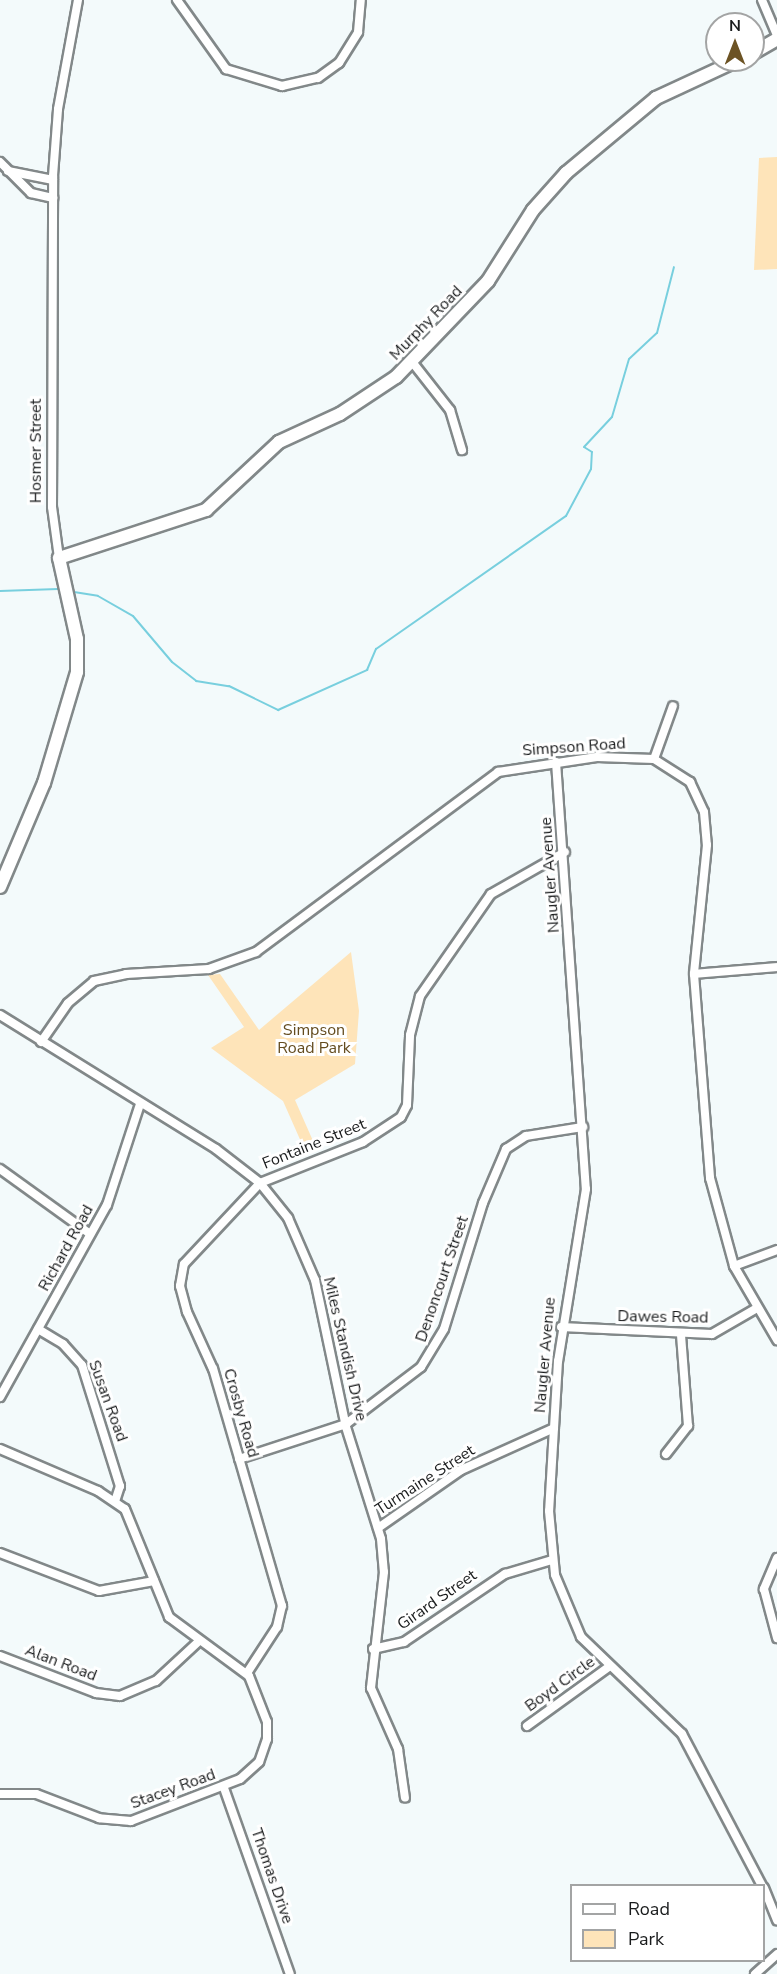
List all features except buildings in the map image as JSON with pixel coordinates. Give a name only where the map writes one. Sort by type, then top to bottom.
[{"type":"street","name":"Hosmer Street","points":[[0,887],[44,783],[77,672],[77,639],[59,558],[52,499],[53,180],[58,109],[78,0]]},
{"type":"street","points":[[175,1],[226,69],[282,86],[318,78],[339,63],[357,32],[361,0]]},
{"type":"street","points":[[762,0],[777,35]]},
{"type":"street","name":"Murphy Road","points":[[59,558],[206,510],[279,442],[354,406],[414,363],[489,281],[560,179],[656,98],[712,72]]},
{"type":"street","points":[[0,162],[31,193],[53,198]]},
{"type":"street","points":[[7,171],[53,180]]},
{"type":"street","points":[[414,363],[450,410],[462,450]]},
{"type":"street","points":[[673,706],[654,759],[690,782],[704,812],[707,845],[694,974],[710,1178],[734,1266],[777,1340]]},
{"type":"street","name":"Simpson Road","points":[[41,1042],[68,1003],[94,981],[126,974],[209,969],[241,960],[483,781],[513,766],[556,762],[654,759]]},
{"type":"street","name":"Naugler Avenue","points":[[556,762],[565,852],[585,1202],[561,1327],[554,1428],[552,1560],[559,1592],[581,1637],[682,1734],[761,1884]]},
{"type":"street","name":"Fontaine Street","points":[[260,1183],[363,1142],[396,1122],[407,1105],[410,1035],[420,996],[491,894],[565,852]]},
{"type":"street","points":[[694,974],[777,967]]},
{"type":"street","name":"Miles Standish Drive","points":[[0,1016],[209,1145],[260,1183],[288,1218],[315,1280],[346,1424],[378,1528],[384,1572],[373,1649],[371,1688],[398,1749],[405,1798]]},
{"type":"street","name":"Richard Road","points":[[0,1398],[117,1180],[140,1104]]},
{"type":"street","name":"Denoncourt Street","points":[[239,1459],[346,1424],[371,1409],[433,1353],[495,1168],[506,1149],[526,1136],[582,1127]]},
{"type":"street","points":[[0,1169],[90,1234]]},
{"type":"street","name":"Crosby Road","points":[[247,1674],[278,1627],[282,1606],[239,1459],[180,1286],[184,1264],[260,1183]]},
{"type":"street","points":[[734,1266],[777,1250]]},
{"type":"street","name":"Dawes Road","points":[[561,1327],[681,1335],[725,1330],[757,1308]]},
{"type":"street","name":"Susan Road","points":[[38,1329],[63,1344],[82,1365],[120,1486],[115,1501]]},
{"type":"street","points":[[666,1454],[688,1426],[681,1335]]},
{"type":"street","name":"Turmaine Street","points":[[378,1528],[461,1470],[554,1428]]},
{"type":"street","points":[[0,1449],[115,1501],[134,1524],[169,1617],[247,1674]]},
{"type":"street","points":[[0,1553],[99,1592],[154,1581]]},
{"type":"street","points":[[777,1558],[764,1596],[777,1638]]},
{"type":"street","name":"Girard Street","points":[[373,1649],[404,1642],[505,1574],[552,1560]]},
{"type":"street","name":"Alan Road","points":[[0,1656],[96,1693],[120,1696],[156,1681],[200,1641]]},
{"type":"street","name":"Boyd Circle","points":[[527,1726],[610,1666]]},
{"type":"street","name":"Stacey Road","points":[[0,1794],[36,1794],[114,1822],[224,1788],[254,1769],[267,1739],[267,1722],[247,1674]]},
{"type":"street","name":"Thomas Drive","points":[[224,1788],[290,1974]]},
{"type":"street","name":"Naugler Avenue","points":[[765,1892],[777,1920]]},
{"type":"street","points":[[755,1974],[777,1954]]},
{"type":"green space","points":[[777,157],[777,269],[754,270],[759,158]]},
{"type":"green space","name":"Simpson Road Park","points":[[351,952],[359,1011],[355,1064],[295,1100],[317,1150],[306,1153],[283,1101],[211,1048],[244,1027],[208,975],[220,974],[259,1030]]},
{"type":"waterway","points":[[74,592],[98,596],[133,616],[172,662],[196,681],[229,686],[278,710],[367,670],[376,649],[566,516],[591,469],[592,452],[584,447],[612,417],[629,359],[657,333],[674,267]]},
{"type":"waterway","points":[[0,591],[58,589]]}]
